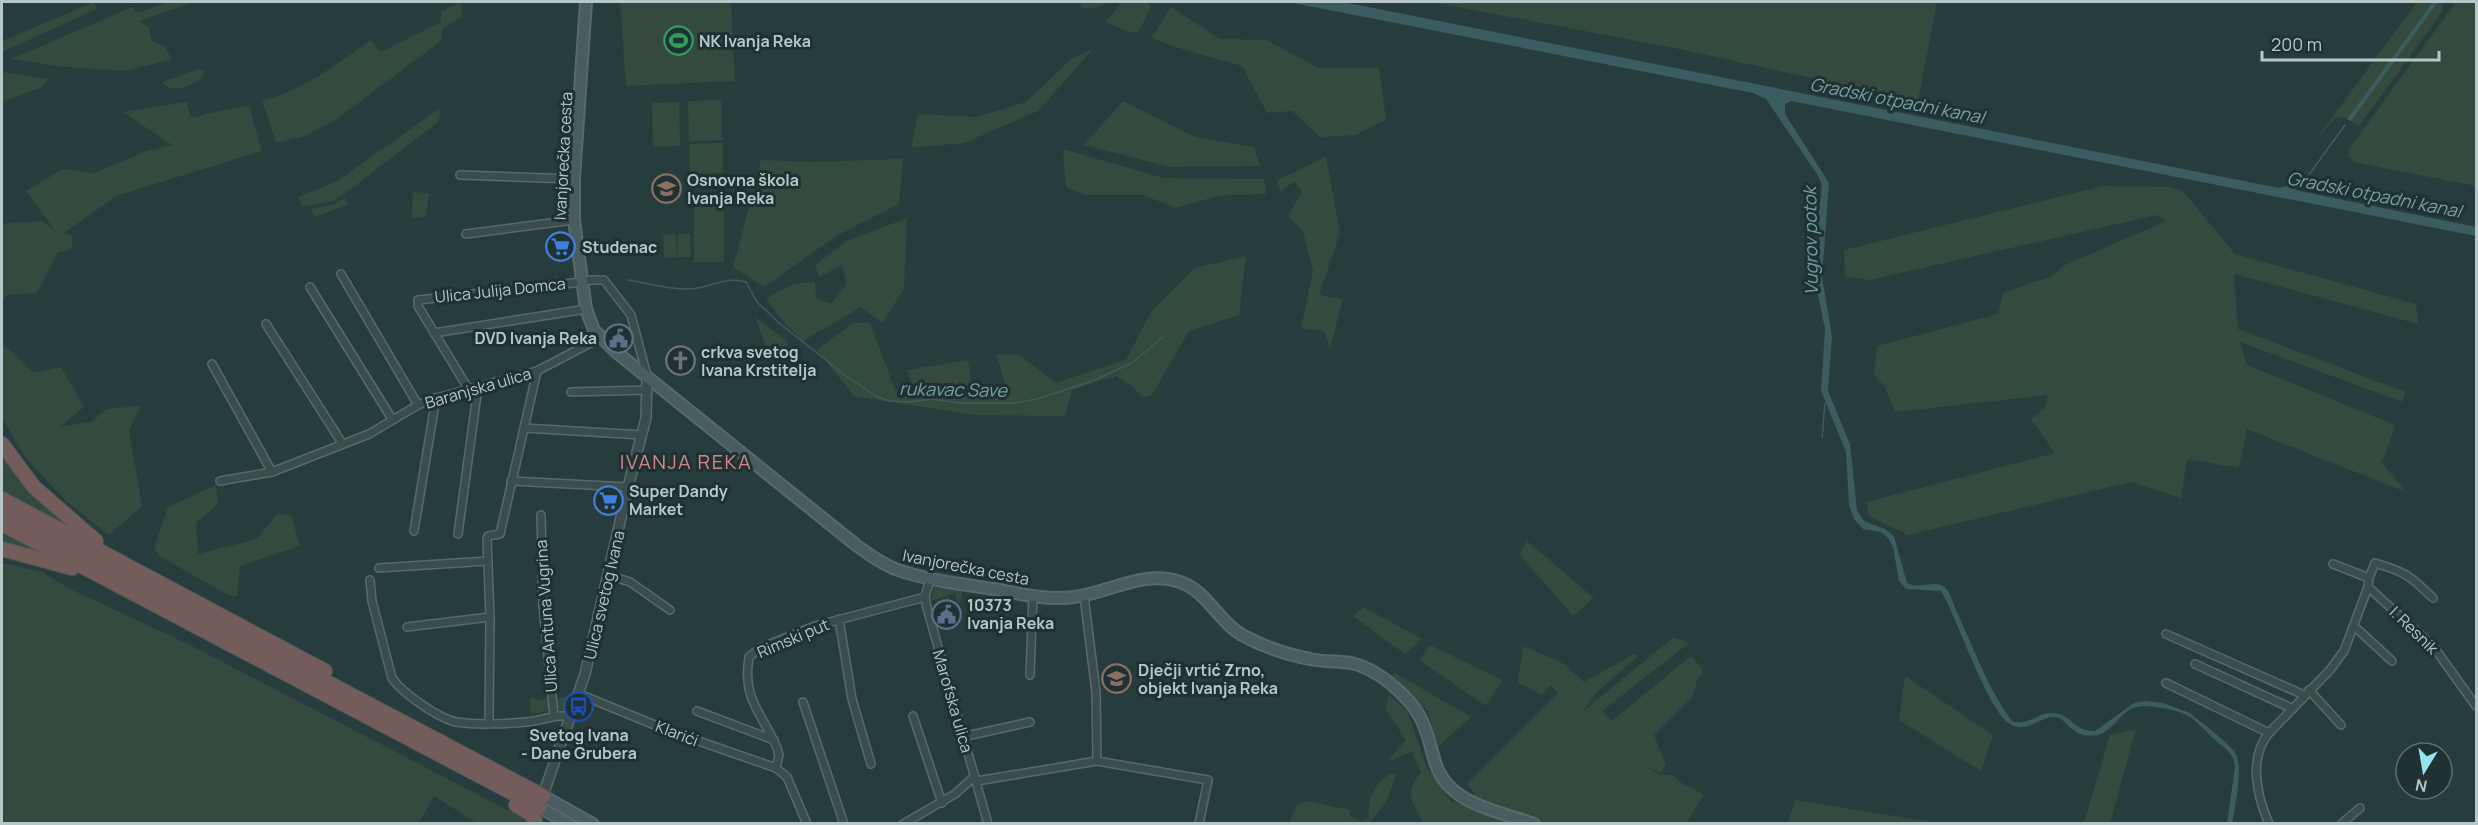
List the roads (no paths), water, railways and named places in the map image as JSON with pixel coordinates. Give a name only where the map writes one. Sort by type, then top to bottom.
[{"type":"highway","points":[[2,444],[34,487],[83,532],[118,555],[131,567]]},
{"type":"highway","points":[[2,499],[316,666],[380,704],[389,715]]},
{"type":"highway","points":[[2,511],[389,715],[539,814]]},
{"type":"highway","points":[[2,524],[485,778],[498,793],[528,812],[539,814]]},
{"type":"highway","points":[[2,549],[71,568],[128,596],[138,596]]},
{"type":"main road","name":"Ivanjorečka cesta","points":[[586,2],[574,179],[574,220],[586,309],[594,330],[600,338],[864,551],[896,569],[930,578],[1056,598],[1084,596],[1146,579],[1172,579],[1192,588],[1243,636],[1308,659],[1353,664],[1368,669],[1405,697],[1418,712],[1428,730],[1438,770],[1450,787],[1461,796],[1480,805],[1534,824]]},
{"type":"main road","points":[[539,814],[566,822]]},
{"type":"main road","points":[[539,814],[566,822]]},
{"type":"main road","points":[[539,814],[593,824]]},
{"type":"street","points":[[460,175],[574,179]]},
{"type":"street","points":[[466,234],[574,220]]},
{"type":"street","points":[[341,274],[418,405]]},
{"type":"street","name":"Ulica Julija Domca","points":[[434,333],[418,306],[418,300],[582,282],[591,279],[604,280],[631,315],[647,377]]},
{"type":"street","points":[[310,287],[392,419]]},
{"type":"street","points":[[469,390],[434,333],[586,309]]},
{"type":"street","points":[[266,324],[342,443]]},
{"type":"street","name":"Baranjska ulica","points":[[220,481],[272,472],[369,434],[418,405],[537,371],[600,338]]},
{"type":"street","points":[[212,364],[272,472]]},
{"type":"street","points":[[489,722],[490,617],[487,539],[488,536],[500,534],[537,371]]},
{"type":"street","name":"Ulica svetog Ivana","points":[[539,814],[579,694],[646,418],[647,377]]},
{"type":"street","points":[[458,534],[478,387]]},
{"type":"street","points":[[571,392],[648,390]]},
{"type":"street","points":[[414,531],[436,398]]},
{"type":"street","points":[[524,428],[642,435]]},
{"type":"street","points":[[511,481],[628,487]]},
{"type":"street","name":"Ulica Antuna Vugrina","points":[[541,515],[543,606],[554,716]]},
{"type":"street","points":[[379,568],[488,561]]},
{"type":"street","points":[[2269,824],[2255,772],[2261,744],[2291,708],[2330,670],[2344,651],[2375,563],[2412,578],[2433,598]]},
{"type":"street","name":"I. Resnik","points":[[2333,564],[2369,582],[2433,646],[2476,706]]},
{"type":"street","points":[[608,575],[630,582],[670,610]]},
{"type":"street","name":"Marofska ulica","points":[[930,578],[925,597],[988,824]]},
{"type":"street","points":[[369,580],[376,620],[395,683],[417,700],[457,722],[524,723],[554,716],[571,717]]},
{"type":"street","points":[[1030,675],[1033,596]]},
{"type":"street","points":[[1084,596],[1096,692],[1096,761]]},
{"type":"street","name":"Rimski put","points":[[776,768],[778,755],[774,740],[748,694],[746,676],[749,657],[760,648],[839,619],[925,597]]},
{"type":"street","points":[[407,627],[490,617]]},
{"type":"street","points":[[839,619],[852,699],[871,764]]},
{"type":"street","points":[[2354,626],[2392,661]]},
{"type":"street","points":[[2166,634],[2306,692],[2341,725]]},
{"type":"street","points":[[2195,664],[2291,708]]},
{"type":"street","points":[[2166,683],[2269,733]]},
{"type":"street","name":"Klarići","points":[[579,694],[667,730],[776,768]]},
{"type":"street","points":[[803,702],[844,824]]},
{"type":"street","points":[[697,711],[774,740]]},
{"type":"street","points":[[914,716],[942,803]]},
{"type":"street","points":[[962,737],[1030,722]]},
{"type":"street","points":[[903,824],[942,803],[976,779],[1096,761],[1208,780],[1199,824]]},
{"type":"street","points":[[776,768],[787,777],[807,824]]},
{"type":"street","points":[[2341,824],[2360,808]]},
{"type":"water","points":[[1288,2],[1343,2],[2279,188],[2286,186],[2298,188],[2295,190],[2476,227],[2476,236],[1791,101],[1785,104],[1785,114],[1829,183],[1822,277],[1832,337],[1828,391],[1850,444],[1857,510],[1864,521],[1885,529],[1894,536],[1907,583],[1916,586],[1939,584],[1948,590],[1988,681],[2012,721],[2023,722],[2053,713],[2064,716],[2082,729],[2095,731],[2134,703],[2146,701],[2163,703],[2190,713],[2236,754],[2239,778],[2232,823],[2227,823],[2235,767],[2233,758],[2185,714],[2146,706],[2133,708],[2102,733],[2088,736],[2075,731],[2058,717],[2021,727],[2010,724],[1992,701],[1941,591],[1906,589],[1899,581],[1893,547],[1888,538],[1881,532],[1863,529],[1854,519],[1849,505],[1846,452],[1821,391],[1825,329],[1816,285],[1820,253],[1818,221],[1822,185],[1817,174],[1766,99],[1753,93]]},
{"type":"water","points":[[2433,2],[2438,2],[2351,121],[2347,119]]},
{"type":"waterway","name":"Gradski otpadni kanal","points":[[2308,176],[2345,125]]},
{"type":"waterway","name":"rukavac Save","points":[[628,280],[682,289],[731,280],[746,282],[757,302],[779,323],[846,376],[876,396],[889,401],[909,402],[931,399],[961,403],[1015,403],[1037,399],[1092,381],[1132,363],[1163,337]]},
{"type":"waterway","points":[[1822,438],[1825,403]]},
{"type":"place","name":"NK Ivanja Reka","points":[[678,41]]},
{"type":"place","name":"Osnovna škola Ivanja Reka","points":[[666,189]]},
{"type":"place","name":"Studenac","points":[[561,247]]},
{"type":"place","name":"DVD Ivanja Reka","points":[[618,338]]},
{"type":"place","name":"crkva svetog Ivana Krstitelja","points":[[680,361]]},
{"type":"place","name":"Super Dandy Market","points":[[608,500]]},
{"type":"place","name":"10373 Ivanja Reka","points":[[946,614]]},
{"type":"place","name":"Dječji vrtić Zrno, objekt Ivanja Reka","points":[[1117,679]]},
{"type":"place","name":"Svetog Ivana - Dane Grubera","points":[[579,707]]},
{"type":"district","name":"IVANJA REKA","points":[[686,462]]},
{"type":"water label","name":"Vugrov potok","points":[[1811,241]]}]
